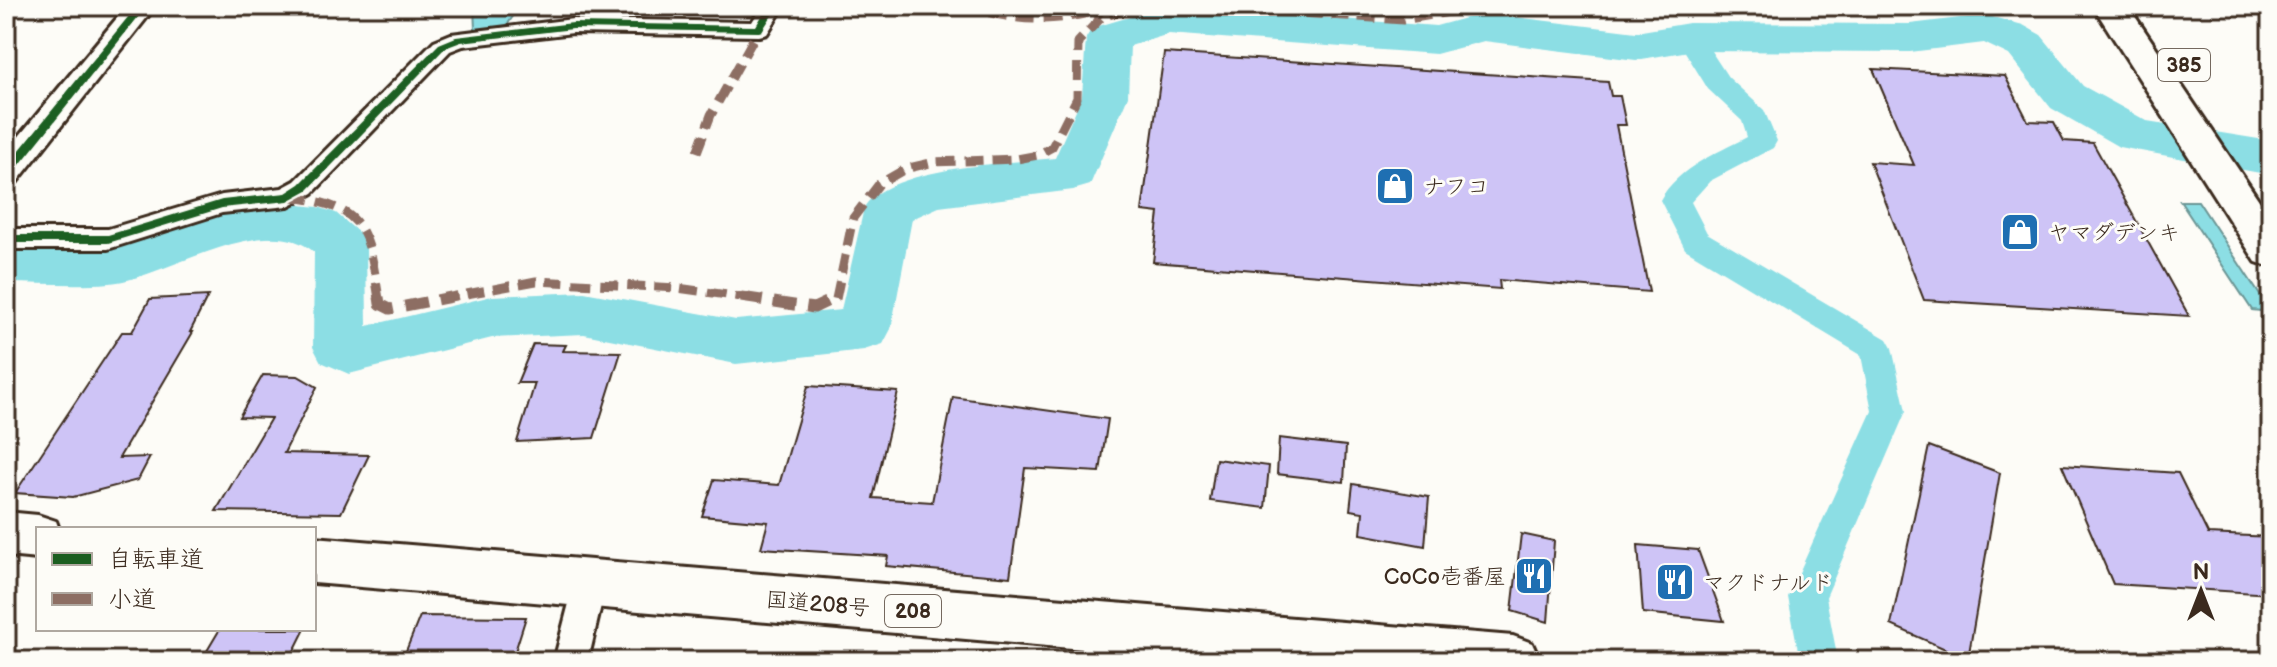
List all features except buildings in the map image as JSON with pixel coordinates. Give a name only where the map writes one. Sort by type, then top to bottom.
[{"type":"highway","name":"385","points":[[2110,6],[2251,183],[2271,251]]},
{"type":"highway","name":"385","points":[[2145,6],[2204,121]]},
{"type":"highway","points":[[6,534],[36,537]]},
{"type":"highway","name":"国道208号","points":[[316,560],[1513,661]]},
{"type":"street","points":[[6,174],[142,6]]},
{"type":"street","points":[[6,239],[108,239],[222,204],[288,197],[304,187],[442,46],[459,39],[573,26],[759,29],[773,6]]},
{"type":"street","points":[[571,661],[590,584]]},
{"type":"water","points":[[474,6],[520,6],[503,31],[475,30]]},
{"type":"water","points":[[2180,201],[2198,201],[2271,312],[2252,310]]},
{"type":"waterway","points":[[6,264],[113,264],[226,226],[271,220],[318,226],[340,245],[340,347],[349,352],[492,317],[584,313],[736,342],[864,329],[889,208],[932,190],[1073,173],[1105,96],[1108,38],[1167,20],[1436,40],[1484,27],[1636,46],[1689,37],[1910,38],[1985,29],[2007,35],[2025,45],[2067,97],[2136,135],[2271,158]]},
{"type":"waterway","points":[[1689,37],[1718,83],[1754,117],[1763,141],[1700,174],[1675,200],[1696,241],[1876,348],[1889,411],[1807,597],[1819,661]]},
{"type":"marked path","points":[[964,6],[1028,21],[1056,20],[1093,12],[1101,18]]},
{"type":"marked path","points":[[292,197],[338,207],[352,216],[368,242],[380,304],[390,309],[536,281],[678,288],[814,308],[836,300],[853,218],[879,184],[905,169],[934,162],[1017,159],[1038,155],[1052,147],[1077,98],[1078,42],[1101,18],[1133,6]]},
{"type":"marked path","points":[[1197,6],[1403,20],[1485,6]]},
{"type":"marked path","points":[[697,152],[711,115],[759,29]]},
{"type":"cycle path","points":[[6,174],[142,6]]},
{"type":"cycle path","points":[[6,239],[108,239],[222,204],[288,197],[304,187],[442,46],[459,39],[573,26],[759,29],[773,6]]},
{"type":"place","name":"ナフコ","points":[[1395,186]]},
{"type":"place","name":"ヤマダデンキ","points":[[2020,232]]},
{"type":"place","name":"CoCo壱番屋","points":[[1534,576]]},
{"type":"place","name":"マクドナルド","points":[[1675,582]]}]
